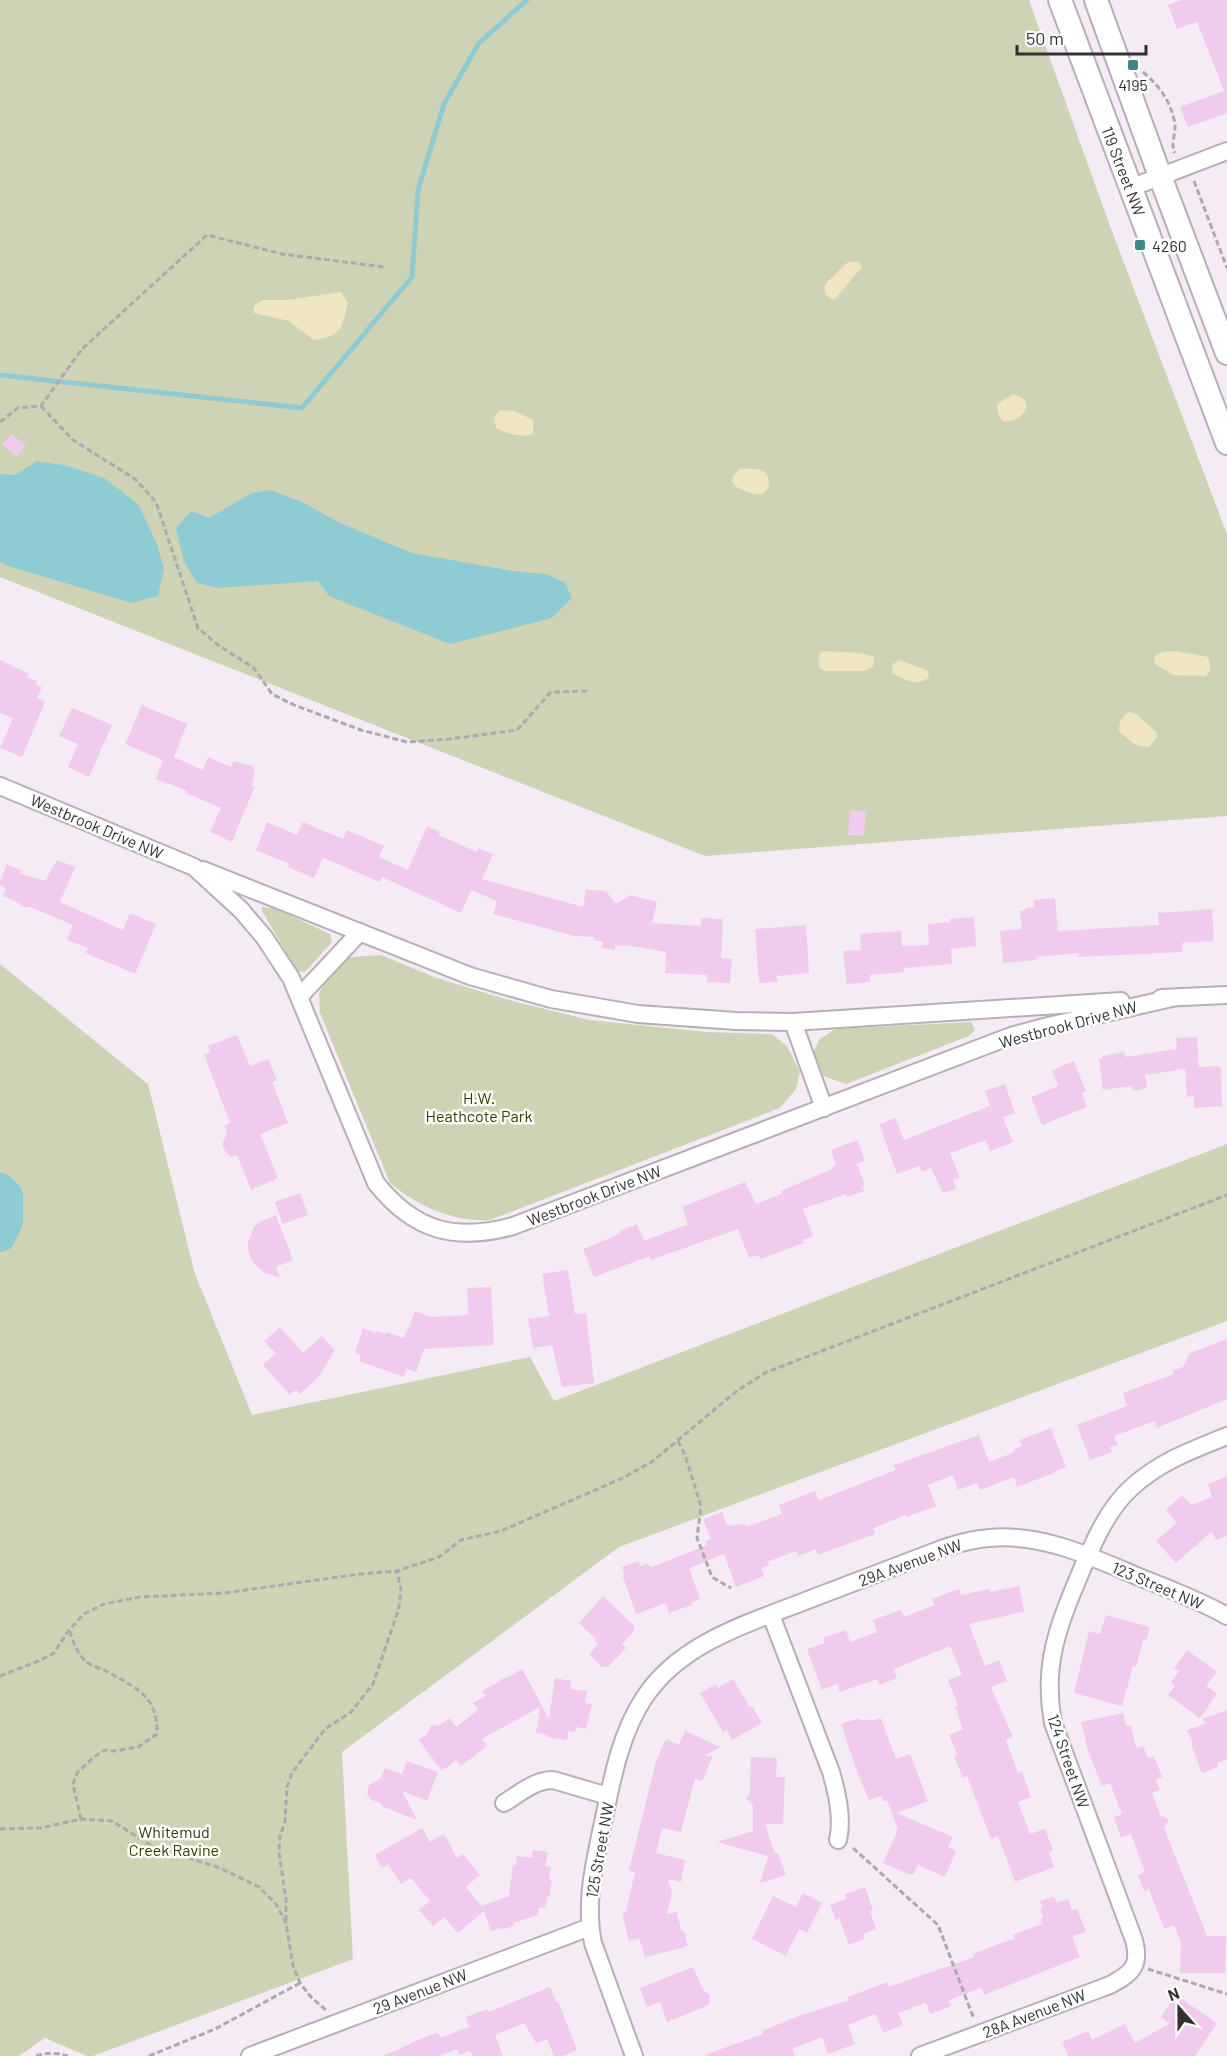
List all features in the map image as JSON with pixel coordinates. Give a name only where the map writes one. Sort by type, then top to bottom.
[{"type":"main road","name":"119 Street NW","points":[[1060,0],[1227,443]]},
{"type":"main road","name":"119 Street NW","points":[[1096,0],[1227,353]]},
{"type":"street","points":[[1130,188],[1227,151]]},
{"type":"street","name":"Westbrook Drive NW","points":[[0,786],[194,867],[470,976],[551,999],[638,1014],[736,1021],[793,1022],[1227,995]]},
{"type":"street","name":"Westbrook Drive NW","points":[[194,867],[253,923],[285,968],[300,996],[376,1183],[398,1208],[427,1225],[457,1233],[473,1234],[513,1226],[1011,1036],[1172,998]]},
{"type":"street","points":[[300,996],[360,932]]},
{"type":"street","points":[[793,1022],[824,1108]]},
{"type":"street","name":"124 Street NW","points":[[1135,1965],[1137,1956],[1134,1940],[1059,1741],[1050,1708],[1049,1685],[1055,1638],[1088,1556],[1114,1506],[1132,1487],[1161,1465],[1227,1436]]},
{"type":"street","name":"29A Avenue NW","points":[[655,1683],[698,1647],[771,1615],[969,1540],[991,1537],[1034,1540],[1088,1556]]},
{"type":"street","name":"123 Street NW","points":[[1088,1556],[1199,1601],[1227,1616]]},
{"type":"street","points":[[771,1615],[831,1772],[840,1822],[838,1837]]},
{"type":"street","name":"125 Street NW","points":[[634,2056],[598,1960],[590,1927],[590,1888],[608,1796],[627,1730],[644,1697],[655,1683]]},
{"type":"street","points":[[504,1803],[538,1782],[546,1780],[608,1796]]},
{"type":"street","name":"29 Avenue NW","points":[[250,2056],[590,1927]]},
{"type":"street","name":"28A Avenue NW","points":[[925,2055],[1110,1985],[1130,1973],[1135,1965]]},
{"type":"path","points":[[1143,71],[1156,82],[1166,96],[1175,125],[1173,149]]},
{"type":"path","points":[[1197,186],[1227,268]]},
{"type":"path","points":[[0,422],[18,408],[40,406],[82,349],[207,235],[282,254],[384,267]]},
{"type":"path","points":[[40,406],[73,441],[135,479],[156,502],[198,628],[218,645],[254,668],[272,694],[294,705],[361,730],[407,742],[517,730],[551,692],[590,691]]},
{"type":"path","points":[[0,1676],[54,1653],[69,1630],[84,1614],[121,1600],[224,1593],[397,1571],[439,1557],[461,1540],[501,1531],[625,1477],[653,1461],[738,1390],[767,1372],[1227,1195]]},
{"type":"path","points":[[678,1441],[685,1455],[700,1506],[697,1538],[712,1577],[731,1588]]},
{"type":"path","points":[[340,2022],[311,1997],[300,1983],[293,1966],[286,1923],[286,1900],[279,1852],[280,1836],[285,1822],[287,1787],[292,1773],[325,1729],[351,1712],[373,1684],[399,1608],[401,1589],[397,1571]]},
{"type":"path","points":[[69,1630],[77,1651],[89,1663],[109,1672],[148,1697],[157,1721],[157,1734],[145,1743],[122,1750],[105,1750],[77,1773],[73,1784],[81,1819]]},
{"type":"path","points":[[0,1829],[40,1828],[81,1819],[112,1821],[152,1846],[220,1868],[259,1887],[276,1904],[286,1923]]},
{"type":"path","points":[[838,1837],[938,1925],[979,2034]]},
{"type":"path","points":[[1135,1965],[1227,1994]]},
{"type":"path","points":[[148,2056],[214,2028],[300,1983]]},
{"type":"path","points":[[36,2056],[57,2053],[69,2056]]},
{"type":"green space","points":[[0,0],[1029,0],[1110,226],[1227,534],[1227,816],[705,856],[0,577]]},
{"type":"green space","points":[[262,907],[276,909],[330,934],[332,942],[305,972],[297,971],[262,911]]},
{"type":"green space","name":"H.W. Heathcote Park","points":[[381,955],[434,977],[505,999],[589,1020],[706,1032],[772,1034],[787,1046],[800,1072],[796,1089],[780,1108],[490,1220],[450,1216],[425,1206],[390,1183],[320,1013],[319,993],[334,967],[351,957]]},
{"type":"green space","name":"Whitemud Creek Ravine","points":[[0,964],[148,1084],[194,1271],[252,1415],[530,1357],[554,1401],[1227,1144],[1227,1321],[619,1547],[342,1752],[353,1959],[93,2056],[87,2056],[45,2038],[19,2056],[0,2056]]},
{"type":"green space","points":[[971,1022],[975,1030],[969,1036],[846,1084],[823,1076],[814,1051],[819,1040],[835,1029]]},
{"type":"sand","points":[[848,262],[859,262],[862,267],[834,300],[826,295],[824,288],[828,281]]},
{"type":"sand","points":[[341,292],[348,303],[342,325],[335,333],[323,338],[314,340],[289,321],[254,313],[254,306],[262,300],[287,300]]},
{"type":"sand","points":[[1013,394],[1026,402],[1024,412],[1014,420],[1002,421],[998,404]]},
{"type":"sand","points":[[500,410],[515,411],[533,420],[533,434],[514,435],[496,428],[494,418]]},
{"type":"sand","points":[[740,469],[755,469],[766,473],[769,480],[767,490],[756,494],[736,487],[732,481],[733,476]]},
{"type":"sand","points":[[827,651],[869,655],[874,657],[873,667],[865,671],[825,671],[820,668],[818,659],[821,653]]},
{"type":"sand","points":[[1175,651],[1208,657],[1210,667],[1208,674],[1206,676],[1173,675],[1154,663],[1156,655]]},
{"type":"sand","points":[[900,660],[926,670],[929,673],[928,678],[915,682],[892,673],[893,664]]},
{"type":"sand","points":[[1129,712],[1136,714],[1156,732],[1157,737],[1149,747],[1136,744],[1119,731],[1121,720]]},
{"type":"water","points":[[37,461],[68,466],[104,478],[138,504],[157,544],[164,569],[158,596],[132,603],[8,566],[0,561],[0,474],[15,475]]},
{"type":"water","points":[[271,490],[304,503],[338,522],[412,553],[513,571],[547,574],[565,583],[572,598],[552,618],[450,644],[329,596],[318,581],[218,588],[197,583],[184,562],[176,528],[191,511],[209,518],[252,493]]},
{"type":"building","points":[[1181,0],[1227,0],[1227,113],[1188,127],[1180,107],[1224,91],[1197,22],[1177,29],[1168,5]]},
{"type":"building","points":[[11,434],[26,445],[17,457],[2,445]]},
{"type":"building","points":[[0,660],[29,674],[27,677],[37,681],[36,685],[42,687],[37,698],[45,702],[22,757],[0,748],[13,718],[0,713]]},
{"type":"building","points":[[142,705],[187,724],[174,757],[203,770],[208,757],[231,767],[234,761],[253,766],[255,771],[252,785],[255,786],[232,842],[210,832],[221,808],[156,779],[163,760],[125,744]]},
{"type":"building","points":[[72,708],[112,725],[89,777],[68,767],[78,744],[59,736]]},
{"type":"building","points":[[850,810],[866,811],[864,836],[848,835]]},
{"type":"building","points":[[267,822],[297,835],[303,822],[343,839],[347,830],[384,846],[379,857],[408,870],[427,826],[440,832],[438,835],[477,852],[479,848],[493,854],[482,879],[583,907],[586,890],[606,891],[616,904],[630,895],[657,902],[652,923],[701,926],[701,918],[723,919],[721,958],[732,959],[730,983],[707,982],[707,975],[665,973],[666,952],[625,945],[615,945],[615,950],[602,948],[603,942],[594,940],[594,937],[574,936],[493,914],[497,901],[471,890],[461,913],[382,877],[380,882],[323,858],[314,878],[256,850]]},
{"type":"building","points":[[57,860],[75,867],[60,902],[123,930],[130,913],[156,924],[135,974],[86,953],[88,948],[67,940],[73,925],[30,907],[22,907],[19,903],[3,896],[6,888],[0,885],[0,881],[7,864],[21,870],[20,873],[45,881]]},
{"type":"building","points":[[1055,898],[1058,931],[1159,925],[1158,913],[1212,909],[1214,941],[1182,943],[1183,952],[1079,957],[1079,953],[1003,963],[1000,931],[1022,929],[1020,911],[1034,907],[1034,900]]},
{"type":"building","points":[[974,917],[976,946],[951,949],[952,964],[903,968],[904,972],[870,975],[870,982],[847,984],[843,951],[861,950],[860,934],[901,931],[902,946],[929,945],[928,924]]},
{"type":"building","points":[[806,925],[809,973],[777,976],[778,982],[759,983],[755,929]]},
{"type":"building","points":[[237,1035],[250,1066],[268,1059],[277,1080],[272,1082],[288,1123],[260,1134],[278,1178],[251,1190],[237,1155],[229,1156],[223,1148],[227,1133],[224,1126],[230,1123],[204,1054],[211,1052],[208,1046]]},
{"type":"building","points":[[1197,1037],[1199,1067],[1219,1066],[1221,1068],[1222,1106],[1194,1108],[1194,1096],[1187,1097],[1185,1069],[1145,1075],[1147,1088],[1132,1091],[1132,1086],[1103,1090],[1099,1059],[1103,1058],[1102,1056],[1124,1052],[1125,1057],[1177,1049],[1176,1038]]},
{"type":"building","points":[[1074,1061],[1086,1092],[1082,1093],[1087,1107],[1042,1125],[1031,1097],[1058,1086],[1052,1070]]},
{"type":"building","points":[[1005,1084],[1015,1113],[1003,1117],[1013,1142],[990,1151],[986,1140],[950,1153],[960,1178],[953,1180],[956,1189],[943,1193],[931,1168],[922,1172],[919,1166],[897,1174],[879,1124],[895,1118],[904,1140],[990,1106],[985,1091]]},
{"type":"building","points":[[858,1140],[865,1161],[857,1164],[865,1186],[862,1187],[864,1191],[847,1197],[846,1194],[803,1209],[813,1236],[803,1240],[804,1243],[760,1259],[759,1255],[749,1258],[738,1229],[651,1260],[650,1256],[594,1277],[583,1249],[620,1234],[619,1231],[637,1224],[644,1241],[688,1224],[682,1207],[745,1182],[756,1204],[782,1194],[781,1191],[832,1169],[831,1167],[836,1165],[831,1150]]},
{"type":"building","points":[[300,1193],[308,1215],[283,1224],[275,1202]]},
{"type":"building","points":[[276,1215],[293,1260],[276,1267],[280,1278],[265,1273],[257,1267],[248,1250],[248,1241],[254,1227]]},
{"type":"building","points":[[568,1270],[575,1314],[586,1313],[594,1383],[562,1387],[552,1345],[533,1348],[528,1319],[549,1316],[542,1274]]},
{"type":"building","points":[[491,1287],[494,1345],[424,1349],[416,1372],[407,1369],[404,1377],[359,1361],[361,1355],[355,1353],[363,1328],[376,1333],[377,1331],[386,1334],[387,1332],[404,1338],[415,1311],[432,1317],[468,1315],[467,1288]]},
{"type":"building","points":[[280,1327],[303,1353],[322,1336],[335,1350],[319,1376],[300,1394],[296,1390],[290,1395],[263,1365],[276,1353],[264,1341]]},
{"type":"building","points":[[1227,1339],[1227,1399],[1157,1428],[1155,1421],[1114,1436],[1118,1445],[1110,1447],[1112,1452],[1090,1460],[1077,1425],[1127,1406],[1123,1393],[1174,1374],[1172,1371],[1183,1367],[1190,1353]]},
{"type":"building","points":[[1051,1428],[1066,1467],[1051,1474],[1017,1487],[1014,1477],[980,1490],[977,1483],[958,1490],[953,1475],[928,1485],[936,1506],[873,1528],[875,1534],[818,1555],[816,1549],[798,1556],[796,1551],[767,1562],[769,1565],[761,1568],[764,1576],[736,1587],[724,1554],[689,1568],[700,1599],[691,1602],[692,1605],[669,1613],[666,1603],[636,1614],[623,1577],[622,1567],[639,1561],[640,1566],[647,1564],[652,1567],[707,1545],[706,1541],[711,1539],[703,1519],[722,1512],[727,1526],[744,1524],[746,1527],[782,1514],[779,1505],[815,1491],[819,1500],[896,1470],[894,1465],[979,1435],[989,1462],[1015,1452],[1014,1449],[1022,1446],[1020,1440]]},
{"type":"building","points":[[1227,1476],[1227,1536],[1216,1540],[1212,1531],[1176,1563],[1156,1541],[1177,1523],[1166,1510],[1182,1495],[1191,1505],[1212,1497],[1208,1484]]},
{"type":"building","points":[[1019,1586],[1024,1612],[969,1624],[985,1666],[999,1660],[1007,1681],[991,1687],[1013,1737],[1006,1740],[1018,1773],[1022,1772],[1031,1797],[1018,1802],[1030,1834],[1045,1829],[1053,1850],[1049,1852],[1054,1867],[1015,1882],[998,1836],[991,1839],[967,1776],[963,1778],[954,1756],[957,1755],[949,1735],[963,1729],[955,1707],[958,1706],[948,1680],[962,1675],[950,1646],[894,1669],[897,1678],[879,1685],[877,1679],[840,1692],[837,1684],[822,1690],[807,1649],[825,1643],[823,1638],[846,1630],[850,1642],[877,1632],[873,1620],[901,1610],[904,1617],[935,1605],[932,1599],[959,1589],[961,1595]]},
{"type":"building","points":[[603,1596],[634,1626],[634,1631],[622,1644],[626,1648],[608,1667],[602,1667],[589,1654],[598,1644],[596,1639],[579,1623]]},
{"type":"building","points":[[1106,1615],[1150,1627],[1136,1667],[1133,1666],[1122,1706],[1074,1693],[1089,1631],[1100,1634]]},
{"type":"building","points":[[1187,1650],[1217,1672],[1206,1686],[1217,1694],[1200,1718],[1168,1695],[1175,1686],[1171,1682],[1179,1671],[1174,1668]]},
{"type":"building","points":[[522,1669],[549,1719],[555,1678],[571,1681],[570,1689],[587,1691],[585,1703],[592,1704],[586,1729],[576,1727],[575,1732],[568,1731],[567,1740],[536,1733],[540,1707],[482,1739],[487,1746],[461,1766],[456,1760],[442,1771],[419,1740],[426,1735],[431,1726],[439,1725],[449,1718],[456,1727],[478,1710],[473,1703],[485,1696],[482,1691]]},
{"type":"building","points":[[733,1679],[762,1723],[732,1740],[726,1729],[724,1733],[700,1693],[716,1684],[718,1688]]},
{"type":"building","points":[[1227,1710],[1227,1759],[1217,1763],[1218,1767],[1202,1773],[1187,1730],[1207,1723],[1202,1719]]},
{"type":"building","points":[[1123,1713],[1126,1726],[1131,1725],[1136,1748],[1143,1746],[1148,1758],[1154,1756],[1162,1777],[1156,1780],[1160,1790],[1152,1793],[1160,1815],[1169,1820],[1164,1828],[1207,1936],[1226,1936],[1225,1973],[1180,1973],[1181,1943],[1174,1925],[1164,1929],[1149,1889],[1144,1891],[1138,1875],[1145,1872],[1131,1834],[1121,1838],[1114,1817],[1122,1814],[1110,1783],[1102,1786],[1088,1751],[1081,1722]]},
{"type":"building","points":[[859,1718],[861,1721],[869,1719],[870,1721],[881,1718],[896,1759],[910,1754],[928,1801],[897,1813],[953,1837],[948,1847],[956,1851],[945,1877],[918,1865],[914,1874],[909,1874],[883,1863],[898,1829],[887,1800],[884,1802],[881,1796],[869,1800],[858,1774],[841,1724]]},
{"type":"building","points":[[685,1731],[720,1747],[704,1756],[713,1756],[702,1781],[695,1778],[681,1832],[662,1828],[656,1853],[685,1860],[681,1882],[668,1879],[672,1893],[667,1914],[677,1912],[681,1931],[684,1931],[688,1945],[645,1957],[639,1938],[629,1941],[622,1913],[626,1912],[635,1872],[629,1870],[656,1761],[666,1739],[679,1745]]},
{"type":"building","points":[[751,1757],[777,1758],[776,1777],[785,1777],[783,1824],[765,1824],[775,1854],[778,1853],[786,1875],[760,1883],[768,1856],[717,1842],[753,1831],[753,1806],[746,1798],[750,1793]]},
{"type":"building","points":[[407,1761],[438,1772],[427,1801],[402,1791],[417,1820],[382,1806],[367,1794],[369,1785],[380,1779],[385,1768],[402,1774]]},
{"type":"building","points":[[422,1828],[430,1842],[444,1834],[457,1858],[463,1854],[480,1875],[466,1887],[483,1908],[482,1906],[509,1896],[513,1865],[516,1865],[517,1856],[532,1858],[533,1850],[548,1852],[545,1866],[551,1867],[549,1879],[552,1880],[545,1908],[539,1907],[538,1915],[513,1923],[514,1926],[501,1930],[500,1928],[491,1931],[484,1911],[458,1933],[444,1917],[433,1926],[419,1910],[430,1901],[411,1878],[401,1884],[388,1864],[382,1868],[375,1855]]},
{"type":"building","points":[[865,1887],[873,1910],[870,1911],[876,1929],[863,1934],[864,1939],[849,1945],[839,1918],[836,1920],[830,1905],[846,1899],[845,1894]]},
{"type":"building","points":[[803,1893],[822,1903],[807,1933],[799,1929],[786,1956],[752,1939],[773,1896],[796,1907]]},
{"type":"building","points":[[1054,1896],[1057,1903],[1068,1899],[1072,1910],[1077,1909],[1086,1932],[1072,1936],[1080,1957],[984,1995],[981,1988],[949,2000],[951,2006],[930,2014],[926,2003],[898,2013],[903,2025],[883,2033],[876,2014],[848,2025],[855,2044],[828,2054],[822,2037],[792,2049],[795,2056],[707,2056],[707,2054],[763,2034],[762,2031],[849,2000],[848,1997],[887,1982],[888,1987],[975,1957],[973,1954],[1015,1938],[1013,1935],[1042,1924],[1040,1909],[1043,1908],[1040,1901]]},
{"type":"building","points":[[693,1967],[703,1990],[710,1995],[709,2005],[667,2022],[660,2002],[647,2007],[640,1988]]},
{"type":"building","points":[[550,1987],[556,2002],[558,2001],[577,2050],[563,2056],[554,2056],[547,2039],[536,2043],[524,2023],[495,2035],[503,2056],[472,2056],[470,2051],[459,2055],[457,2049],[439,2056],[383,2056],[438,2032],[441,2038],[468,2027],[466,2017],[487,2009],[489,2012]]},
{"type":"building","points":[[1176,1995],[1217,2023],[1195,2056],[1068,2056],[1062,2042],[1088,2031],[1092,2040],[1125,2024],[1135,2043],[1170,2023],[1161,2017]]},
{"type":"waterway","points":[[0,375],[302,408],[412,277],[418,190],[444,104],[479,43],[527,0]]},
{"type":"waterway","points":[[0,1189],[7,1196],[7,1221],[0,1236]]},
{"type":"place","name":"4195","points":[[1133,65]]},
{"type":"place","name":"4260","points":[[1140,245]]}]
